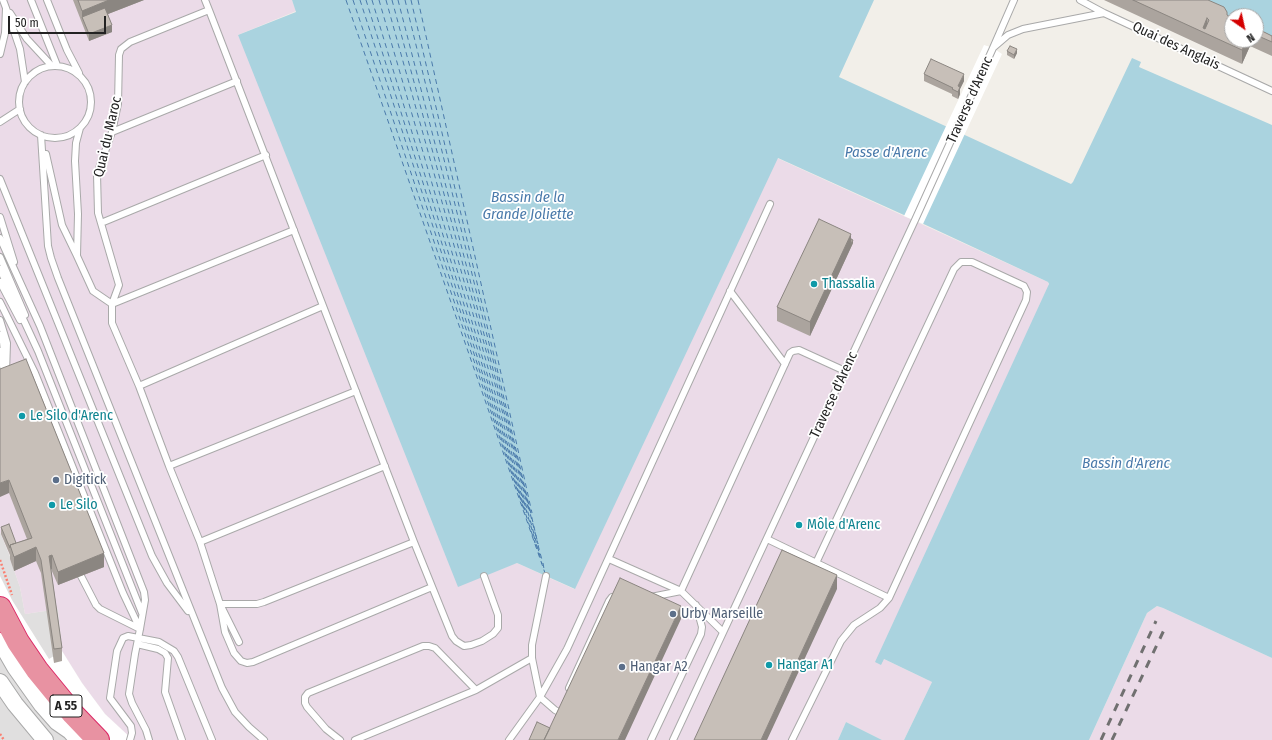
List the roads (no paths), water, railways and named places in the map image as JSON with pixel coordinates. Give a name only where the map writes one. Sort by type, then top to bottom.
[{"type":"highway","name":"A 55","points":[[0,608],[18,642],[37,670],[73,714],[98,740]]},
{"type":"street","points":[[0,641],[15,667],[42,705],[57,722],[70,731],[78,740]]},
{"type":"street","points":[[0,682],[45,740]]},
{"type":"lane","points":[[3,0],[20,49],[25,82]]},
{"type":"lane","points":[[31,0],[54,65]]},
{"type":"lane","points":[[47,0],[67,50],[90,90],[92,100],[91,111],[80,128],[71,134],[62,137],[51,138],[41,135],[31,129],[24,120],[20,108],[20,94],[25,82],[36,71],[54,65],[69,68],[79,73]]},
{"type":"lane","points":[[205,0],[414,542],[452,636],[461,645],[466,646],[482,641],[498,628],[498,615],[484,576]]},
{"type":"lane","name":"Traverse d'Arenc","points":[[673,740],[915,220],[1014,0]]},
{"type":"lane","name":"Quai des Anglais","points":[[1080,0],[1104,13],[1272,91]]},
{"type":"lane","points":[[0,54],[5,33],[6,8]]},
{"type":"lane","points":[[6,8],[27,38],[54,65]]},
{"type":"lane","name":"Quai du Maroc","points":[[112,304],[120,285],[98,213],[97,174],[112,132],[118,104],[119,55],[121,49],[130,42],[209,10]]},
{"type":"lane","name":"Traverse d'Arenc","points":[[993,48],[1015,31],[1104,13]]},
{"type":"lane","points":[[112,132],[237,81]]},
{"type":"lane","points":[[0,122],[20,108]]},
{"type":"lane","points":[[77,256],[78,214],[74,161],[76,143],[80,128]]},
{"type":"lane","points":[[41,135],[62,225],[93,291],[112,304]]},
{"type":"lane","points":[[41,135],[45,211],[51,258],[226,698],[235,712],[264,740]]},
{"type":"lane","points":[[101,223],[266,155]]},
{"type":"lane","points":[[0,179],[152,556],[167,583],[186,607],[196,625]]},
{"type":"lane","points":[[509,740],[540,697],[567,649],[770,204]]},
{"type":"lane","points":[[0,217],[23,288]]},
{"type":"lane","points":[[0,228],[23,288]]},
{"type":"lane","points":[[112,304],[294,230]]},
{"type":"lane","points":[[0,238],[40,326],[144,592],[145,600],[129,686],[129,694],[146,730],[149,740]]},
{"type":"lane","points":[[0,257],[21,302],[38,351],[142,614]]},
{"type":"lane","points":[[792,740],[843,638],[854,625],[880,608],[889,598],[1028,295],[1026,289],[1020,284],[972,262],[961,262],[954,269],[816,563]]},
{"type":"lane","points":[[0,269],[38,351]]},
{"type":"lane","points":[[0,282],[17,316],[38,351]]},
{"type":"lane","points":[[730,291],[785,364]]},
{"type":"lane","points":[[0,302],[35,373],[123,593],[140,630]]},
{"type":"lane","points":[[112,304],[112,323],[139,386],[200,542],[220,604],[225,632],[231,647],[241,661],[247,663],[252,662],[432,586]]},
{"type":"lane","points":[[139,386],[323,306]]},
{"type":"lane","points":[[0,320],[7,343],[6,380]]},
{"type":"lane","points":[[0,335],[3,342],[6,380]]},
{"type":"lane","points":[[681,591],[790,353],[799,350],[845,371]]},
{"type":"lane","points":[[0,351],[6,380]]},
{"type":"lane","points":[[0,366],[6,380]]},
{"type":"lane","points":[[0,372],[6,380]]},
{"type":"lane","points":[[169,466],[356,391]]},
{"type":"lane","points":[[200,542],[385,466]]},
{"type":"lane","points":[[767,539],[889,598]]},
{"type":"lane","points":[[220,604],[257,604],[264,602],[414,542]]},
{"type":"lane","points":[[609,559],[681,591],[723,632]]},
{"type":"lane","points":[[81,576],[100,609],[140,630]]},
{"type":"lane","points":[[546,576],[532,645],[532,658],[540,697],[561,713],[561,704]]},
{"type":"lane","points":[[645,599],[681,591]]},
{"type":"lane","points":[[568,691],[609,601],[612,597],[617,598]]},
{"type":"lane","points":[[220,604],[239,642]]},
{"type":"lane","points":[[651,740],[701,634],[702,627],[696,606]]},
{"type":"lane","points":[[130,740],[132,728],[127,719],[110,698],[117,651],[120,642],[125,636],[158,649],[165,653],[168,658],[165,692],[182,740]]},
{"type":"lane","points":[[138,641],[159,642],[174,651],[178,657],[212,740]]},
{"type":"lane","points":[[340,740],[326,729],[304,703],[305,697],[308,693],[423,646],[435,648],[476,690]]},
{"type":"lane","points":[[354,740],[476,690],[532,658]]},
{"type":"water","points":[[292,0],[874,0],[839,77],[1071,184],[1132,58],[1141,62],[1139,67],[1272,125],[1272,658],[1157,606],[1147,613],[1089,740],[904,740],[932,682],[884,659],[881,665],[875,662],[1049,284],[1048,282],[915,220],[778,158],[575,589],[517,563],[458,587],[238,35],[296,12]]},
{"type":"water","points":[[1190,0],[1272,0],[1272,43],[1264,40],[1264,8],[1224,8],[1224,16]]},
{"type":"water","points":[[846,722],[882,740],[838,740]]},
{"type":"railway","points":[[1101,740],[1156,621]]},
{"type":"railway","points":[[1112,740],[1164,630]]},
{"type":"place","name":"Thassalia","points":[[814,284]]},
{"type":"place","name":"Le Silo d'Arenc","points":[[22,416]]},
{"type":"place","name":"Digitick","points":[[56,480]]},
{"type":"place","name":"Le Silo","points":[[52,505]]},
{"type":"place","name":"Môle d'Arenc","points":[[799,525]]},
{"type":"place","name":"Urby Marseille","points":[[673,614]]},
{"type":"place","name":"Hangar A1","points":[[769,665]]},
{"type":"place","name":"Hangar A2","points":[[622,667]]},
{"type":"water label","name":"Passe d'Arenc","points":[[886,153]]},
{"type":"water label","name":"Bassin de la Grande Joliette","points":[[528,206]]},
{"type":"water label","name":"Bassin d'Arenc","points":[[1126,464]]}]
